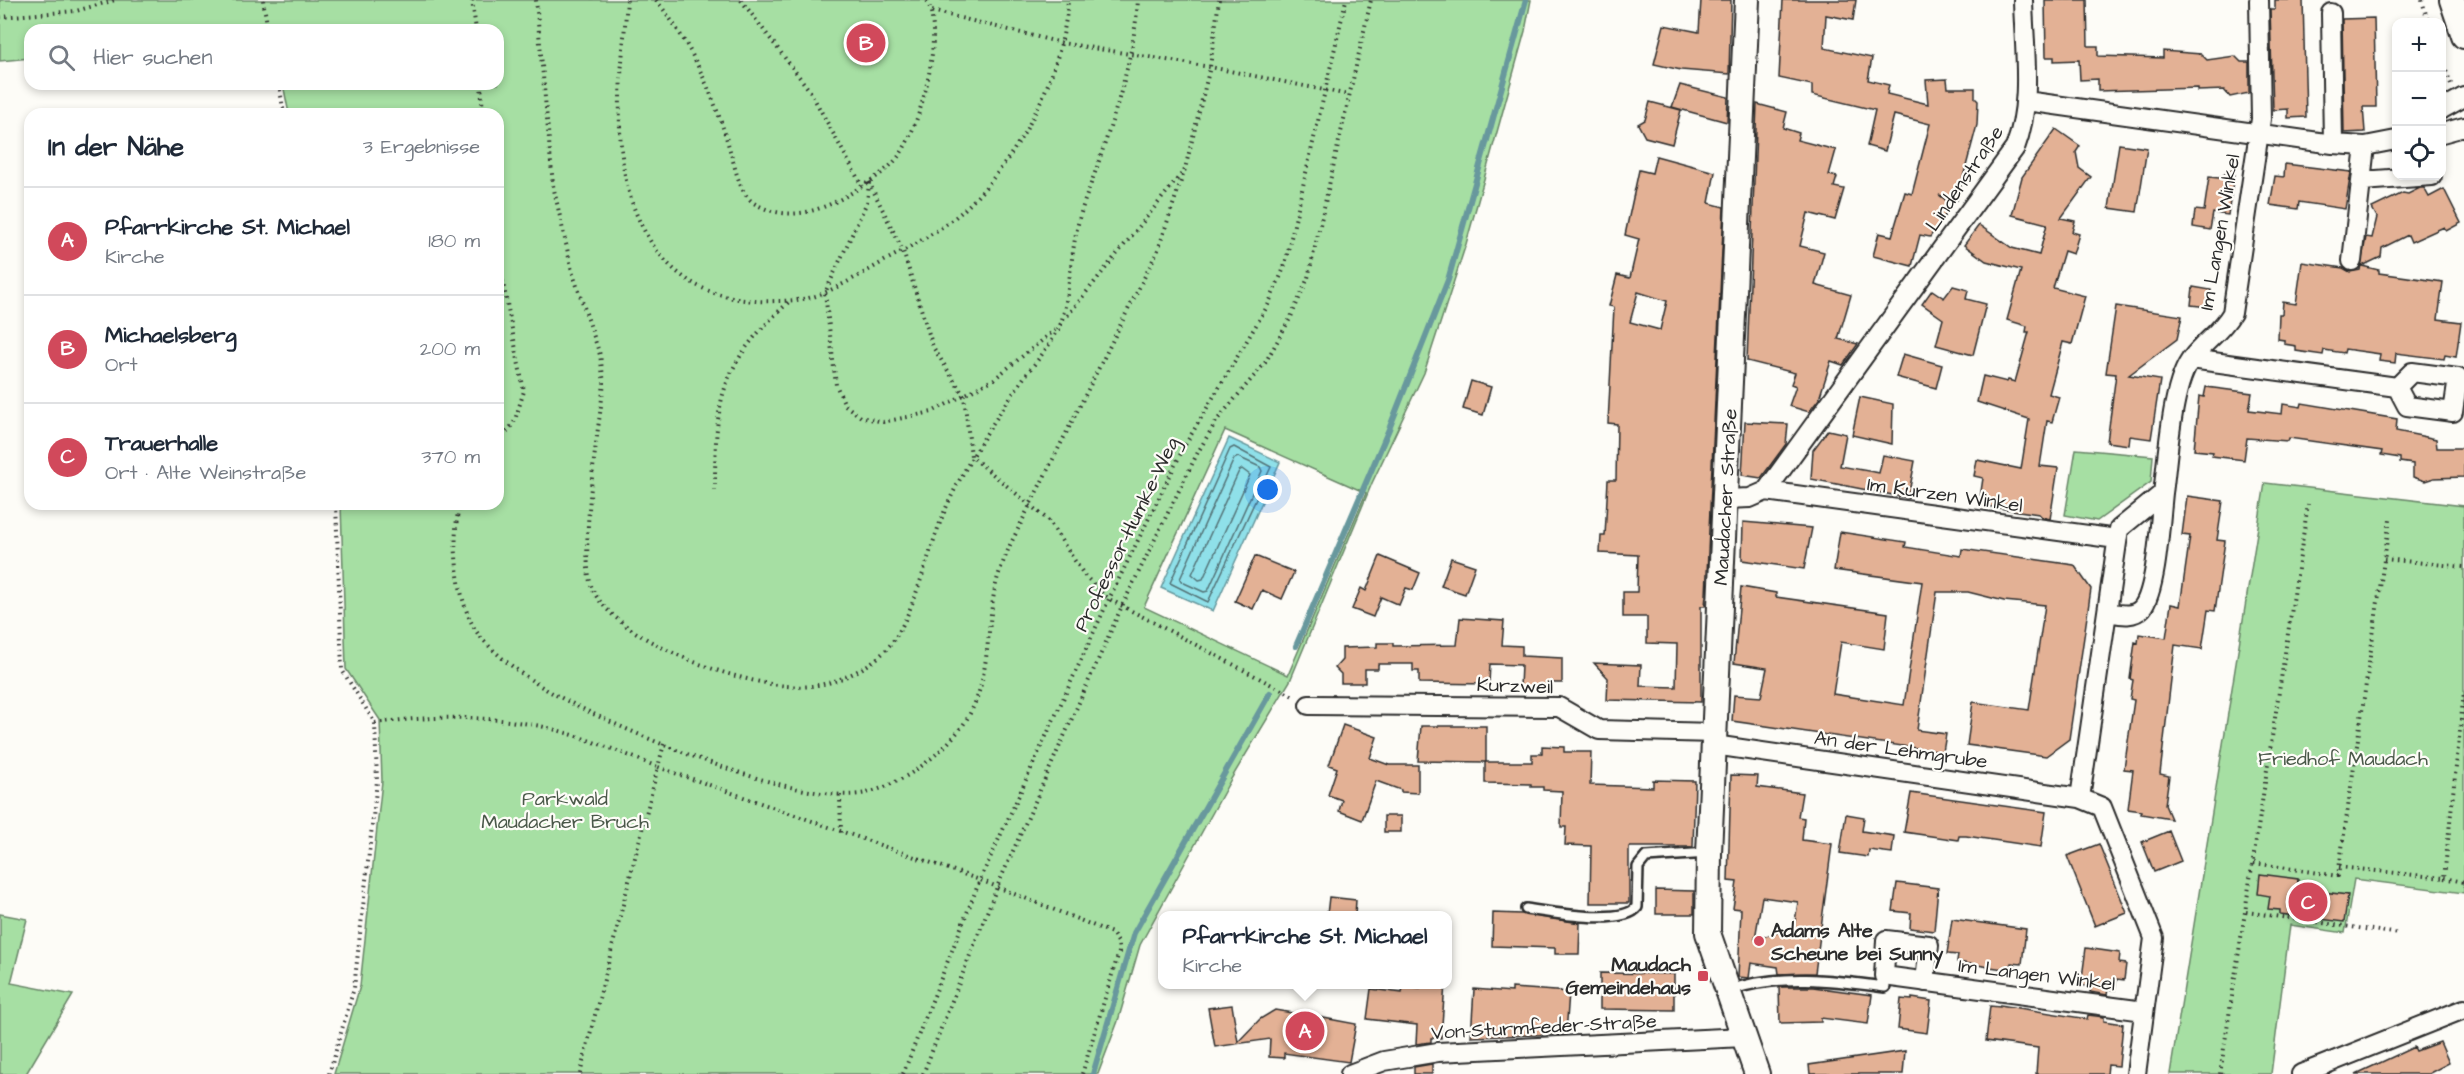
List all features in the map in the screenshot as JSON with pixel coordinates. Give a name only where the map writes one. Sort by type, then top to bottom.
[{"type":"street","name":"Maudacher Straße","points":[[1747,0],[1709,853],[1708,933],[1758,1074]]},
{"type":"street","name":"Lindenstraße","points":[[1766,491],[2015,148],[2024,126],[2026,101],[2023,0]]},
{"type":"street","name":"Im Langen Winkel","points":[[2107,612],[2128,616],[2141,609],[2151,592],[2175,407],[2181,381],[2191,358],[2223,328],[2232,313],[2259,136],[2259,0]]},
{"type":"street","points":[[2452,0],[2464,36]]},
{"type":"street","points":[[2331,13],[2333,144]]},
{"type":"street","points":[[2446,107],[2464,97]]},
{"type":"street","points":[[2026,101],[2259,136],[2366,146],[2392,141]]},
{"type":"street","points":[[2446,133],[2464,127]]},
{"type":"street","points":[[2352,261],[2366,146]]},
{"type":"street","points":[[2362,181],[2392,179]]},
{"type":"street","points":[[2191,358],[2397,387]]},
{"type":"street","points":[[1725,499],[1750,498],[1766,491]]},
{"type":"street","name":"Im Kurzen Winkel","points":[[1766,491],[2117,539]]},
{"type":"street","points":[[2136,1074],[2154,938],[2102,807],[2080,798],[2117,539],[2126,520],[2163,493]]},
{"type":"street","name":"Kurzweil","points":[[1308,705],[1559,707],[1599,730],[1715,739]]},
{"type":"street","name":"An der Lehmgrube","points":[[1715,739],[2080,798]]},
{"type":"street","name":"Im Langen Winkel","points":[[1925,982],[2144,1011]]},
{"type":"street","points":[[2301,1074],[2464,1009]]},
{"type":"street","name":"Von-Sturmfeder-Straße","points":[[1350,1074],[1384,1060],[1438,1052],[1744,1037]]},
{"type":"lane","points":[[1526,909],[1594,916],[1626,915],[1637,907],[1638,867],[1646,857],[1709,853]]},
{"type":"lane","points":[[1727,990],[1754,981],[1791,980],[1842,981],[1884,987]]},
{"type":"path","points":[[0,17],[76,11],[115,0]]},
{"type":"path","points":[[262,0],[267,24]]},
{"type":"path","points":[[472,0],[475,24]]},
{"type":"path","points":[[536,0],[553,185],[572,270],[600,355],[604,382],[586,555],[591,586],[605,608],[623,626],[652,643],[712,668],[789,686],[811,686],[844,677],[885,651],[902,627],[945,510],[971,456],[1060,326],[1185,169]]},
{"type":"path","points":[[627,0],[622,61],[623,154],[630,194],[654,249],[693,285],[715,295],[735,300],[791,301],[825,293],[903,251],[937,230],[972,202],[1004,164],[1032,116],[1062,43],[1068,0]]},
{"type":"path","points":[[656,0],[682,36],[706,89],[716,103],[740,183],[751,201],[771,212],[789,214],[816,211],[836,203],[883,173],[901,153],[917,114],[934,40],[932,11],[927,0]]},
{"type":"path","points":[[741,0],[810,91],[862,186]]},
{"type":"path","points":[[869,182],[867,202],[825,293],[836,385],[845,405],[861,417],[883,422],[905,420],[932,412],[994,379],[1060,326],[1077,226],[1131,56],[1138,0]]},
{"type":"path","points":[[458,510],[457,571],[466,609],[479,635],[511,664],[553,693],[664,744],[772,783],[840,795],[866,793],[897,781],[938,754],[971,715],[982,687],[996,583],[1010,545],[1158,250],[1185,169],[1210,67],[1219,0]]},
{"type":"path","name":"Professor-Humke-Weg","points":[[903,1074],[980,880],[1109,599],[1185,445],[1269,305],[1281,277],[1346,0]]},
{"type":"path","points":[[923,1074],[997,886],[1122,606],[1198,452],[1217,420],[1265,363],[1291,317],[1308,278],[1371,0]]},
{"type":"path","points":[[2422,0],[2427,18]]},
{"type":"path","points":[[932,11],[1062,43],[1210,67],[1350,95]]},
{"type":"path","points":[[280,90],[283,108]]},
{"type":"path","points":[[481,90],[483,108]]},
{"type":"path","points":[[869,182],[903,251],[933,346],[964,396],[971,456],[1048,520],[1085,576],[1109,599],[1308,705]]},
{"type":"path","points":[[504,288],[524,391],[514,423],[504,435]]},
{"type":"path","points":[[715,491],[715,443],[719,406],[727,379],[742,350],[765,324],[791,301]]},
{"type":"path","points":[[2220,1074],[2308,504]]},
{"type":"path","points":[[330,1074],[354,988],[377,781],[375,723],[342,670],[336,510]]},
{"type":"path","points":[[2254,863],[2338,876],[2390,519]]},
{"type":"path","points":[[2384,559],[2464,567]]},
{"type":"path","points":[[2444,878],[2464,692]]},
{"type":"path","points":[[375,723],[420,717],[457,717],[540,726],[578,737],[997,886],[1112,933],[1118,942],[1119,952],[1082,1074]]},
{"type":"path","points":[[580,1074],[664,744]]},
{"type":"path","points":[[840,795],[841,832]]},
{"type":"path","points":[[2339,867],[2464,882]]},
{"type":"path","points":[[2246,912],[2400,934]]},
{"type":"green space","name":"Parkwald Maudacher Bruch","points":[[0,0],[1531,0],[1525,31],[1466,244],[1424,373],[1372,483],[1290,681],[1231,779],[1140,945],[1118,1021],[1098,1074],[334,1074],[360,986],[382,781],[380,720],[346,669],[341,510],[504,510],[504,108],[288,108],[284,90],[504,90],[504,24],[24,24],[24,59],[0,61]],"holes":[[[1225,430],[1366,493],[1288,675],[1144,607]]]},
{"type":"green space","points":[[2076,449],[2153,456],[2151,482],[2097,521],[2065,515]]},
{"type":"green space","name":"Friedhof Maudach","points":[[2265,483],[2464,506],[2464,893],[2354,879],[2345,933],[2290,925],[2271,1074],[2170,1074]]},
{"type":"green space","points":[[0,914],[27,919],[11,983],[73,995],[26,1074],[0,1074]]},
{"type":"water","points":[[1229,438],[1280,462],[1213,611],[1161,588]]},
{"type":"building","points":[[1701,0],[1731,0],[1729,74],[1681,70],[1654,64],[1664,25],[1699,32]]},
{"type":"building","points":[[1783,0],[1856,0],[1853,20],[1826,15],[1824,48],[1872,58],[1868,80],[1889,85],[1887,94],[1928,104],[1926,80],[1947,79],[1948,88],[1975,88],[1975,98],[1978,101],[1977,125],[1957,200],[1939,195],[1952,205],[1930,237],[1920,235],[1912,266],[1873,256],[1879,233],[1892,236],[1905,192],[1912,194],[1930,124],[1894,115],[1885,151],[1867,146],[1875,110],[1812,95],[1812,85],[1779,78]]},
{"type":"building","points":[[2045,0],[2087,0],[2088,46],[2098,46],[2098,56],[2163,58],[2163,51],[2201,54],[2207,60],[2235,56],[2241,62],[2249,62],[2249,93],[2230,97],[2224,90],[2198,91],[2198,88],[2098,91],[2098,79],[2080,80],[2079,60],[2054,61],[2054,57],[2046,57]]},
{"type":"building","points":[[2275,0],[2303,0],[2306,117],[2288,118],[2288,109],[2273,110],[2270,9],[2275,9]]},
{"type":"building","points":[[2374,18],[2376,107],[2363,107],[2365,132],[2344,133],[2342,19]]},
{"type":"building","points":[[1680,85],[1728,97],[1727,122],[1672,107]]},
{"type":"building","points":[[1650,102],[1681,110],[1672,144],[1645,137],[1638,124],[1645,120]]},
{"type":"building","points":[[1757,104],[1787,112],[1783,128],[1799,133],[1797,140],[1836,150],[1829,175],[1837,177],[1834,187],[1844,189],[1835,220],[1808,213],[1800,246],[1824,252],[1815,285],[1851,295],[1838,339],[1858,344],[1843,365],[1831,361],[1819,399],[1809,412],[1789,406],[1796,386],[1791,384],[1795,373],[1747,361]]},
{"type":"building","points":[[2056,129],[2080,146],[2076,152],[2079,168],[2091,177],[2061,218],[2075,221],[2072,232],[2079,234],[2073,254],[2064,251],[2053,288],[2085,296],[2072,344],[2063,342],[2049,394],[2059,397],[2052,422],[2047,421],[2040,466],[2058,468],[2050,519],[2039,514],[1979,505],[1983,478],[1974,476],[1977,460],[2021,469],[2029,419],[1977,402],[1983,376],[2015,382],[2029,332],[2026,332],[2027,326],[2007,320],[2021,270],[1986,261],[1964,245],[1979,225],[2012,248],[2039,255],[2047,224],[2012,215],[2022,177]]},
{"type":"building","points":[[2119,144],[2147,148],[2137,212],[2109,208]]},
{"type":"building","points":[[1656,156],[1715,172],[1709,203],[1724,207],[1706,595],[1705,606],[1701,606],[1701,702],[1607,700],[1608,678],[1594,663],[1641,665],[1640,686],[1676,687],[1677,644],[1647,643],[1647,617],[1623,617],[1623,592],[1637,592],[1638,555],[1600,553],[1601,536],[1605,536],[1608,480],[1616,480],[1617,424],[1608,423],[1614,307],[1609,306],[1617,275],[1630,278],[1639,239],[1625,235],[1639,170],[1652,173]],"holes":[[[1638,292],[1667,301],[1660,330],[1630,322]]]},
{"type":"building","points":[[2285,164],[2351,172],[2345,209],[2299,202],[2298,209],[2270,205],[2275,176],[2284,177]]},
{"type":"building","points":[[2235,167],[2228,215],[2213,213],[2210,230],[2193,227],[2195,210],[2204,211],[2209,177],[2219,178]]},
{"type":"building","points":[[2424,188],[2429,197],[2444,189],[2461,223],[2446,231],[2444,227],[2411,242],[2408,235],[2382,248],[2381,257],[2362,266],[2379,270],[2379,273],[2443,282],[2438,319],[2461,322],[2456,357],[2445,355],[2444,359],[2396,353],[2395,363],[2379,361],[2380,354],[2345,349],[2344,353],[2324,350],[2323,355],[2296,351],[2296,346],[2284,344],[2284,340],[2278,339],[2279,314],[2282,314],[2283,302],[2296,304],[2302,262],[2343,268],[2350,272],[2360,270],[2366,237],[2372,238],[2377,217],[2372,208],[2403,193],[2408,194]]},
{"type":"building","points":[[1953,286],[1968,290],[1966,299],[1986,304],[1973,355],[1936,345],[1943,319],[1922,304],[1932,290],[1944,298]]},
{"type":"building","points":[[2193,287],[2211,290],[2209,307],[2191,305]]},
{"type":"building","points":[[2116,306],[2182,316],[2177,339],[2129,375],[2160,380],[2151,439],[2130,436],[2129,445],[2107,442],[2116,374],[2106,373]]},
{"type":"building","points":[[1903,354],[1942,365],[1936,388],[1896,377]]},
{"type":"building","points":[[1471,381],[1491,387],[1483,415],[1463,409]]},
{"type":"building","points":[[2206,387],[2252,393],[2249,410],[2282,414],[2283,404],[2301,407],[2302,403],[2397,419],[2396,431],[2436,439],[2437,448],[2464,448],[2464,477],[2434,478],[2425,481],[2413,477],[2413,464],[2400,462],[2400,458],[2381,455],[2382,451],[2289,438],[2288,441],[2247,438],[2244,460],[2212,456],[2213,452],[2194,450],[2199,396],[2204,397]]},
{"type":"building","points":[[1860,397],[1893,404],[1892,444],[1852,435]]},
{"type":"building","points":[[1745,422],[1788,424],[1786,444],[1761,478],[1742,475]]},
{"type":"building","points":[[1828,430],[1846,434],[1840,466],[1879,473],[1883,455],[1915,461],[1908,498],[1811,479],[1813,450]]},
{"type":"building","points":[[2187,496],[2223,501],[2217,540],[2225,541],[2215,611],[2208,610],[2202,649],[2175,645],[2160,774],[2169,776],[2165,805],[2171,819],[2141,814],[2142,811],[2128,809],[2133,770],[2124,769],[2134,700],[2130,699],[2133,680],[2130,679],[2135,642],[2138,643],[2139,634],[2166,638],[2171,604],[2180,606],[2190,536],[2182,535]]},
{"type":"building","points":[[1743,522],[1812,528],[1804,569],[1742,560]]},
{"type":"building","points":[[1840,532],[1906,542],[1905,547],[1961,556],[1962,549],[2074,565],[2091,589],[2069,739],[2046,756],[1967,745],[1973,702],[2029,710],[2045,605],[2004,601],[1968,592],[1937,592],[1917,730],[1946,734],[1943,752],[1732,721],[1734,695],[1761,697],[1767,668],[1734,663],[1741,587],[1776,593],[1776,597],[1888,613],[1884,649],[1841,642],[1833,694],[1904,705],[1922,582],[1834,570]]},
{"type":"building","points":[[1255,556],[1294,572],[1282,599],[1262,590],[1253,609],[1235,601]]},
{"type":"building","points":[[1380,556],[1420,573],[1413,590],[1406,588],[1399,605],[1381,597],[1373,617],[1352,609],[1361,588],[1366,591]]},
{"type":"building","points":[[1451,558],[1475,566],[1465,594],[1441,586]]},
{"type":"building","points":[[1460,618],[1504,621],[1502,645],[1522,646],[1522,656],[1562,658],[1562,683],[1552,683],[1552,688],[1520,687],[1521,665],[1490,664],[1489,684],[1419,683],[1419,671],[1413,671],[1413,664],[1378,664],[1378,669],[1365,669],[1365,683],[1341,683],[1341,674],[1335,668],[1342,660],[1342,648],[1377,647],[1377,643],[1393,643],[1393,646],[1457,645]]},
{"type":"building","points":[[1343,725],[1377,737],[1370,758],[1389,765],[1418,765],[1418,793],[1401,792],[1401,790],[1376,781],[1362,820],[1339,811],[1342,800],[1328,795],[1337,768],[1329,765]]},
{"type":"building","points":[[1421,726],[1486,726],[1486,762],[1532,762],[1532,754],[1542,754],[1542,746],[1564,747],[1564,752],[1591,752],[1590,785],[1653,787],[1653,780],[1695,781],[1693,847],[1629,847],[1629,903],[1590,903],[1591,846],[1565,845],[1566,827],[1561,827],[1562,791],[1543,790],[1543,787],[1531,787],[1531,784],[1485,783],[1485,762],[1418,761]]},
{"type":"building","points":[[1731,775],[1758,776],[1757,787],[1802,793],[1798,817],[1804,818],[1802,840],[1832,844],[1815,973],[1779,974],[1778,967],[1751,963],[1749,978],[1738,977],[1741,909],[1733,908],[1737,882],[1728,881]],"holes":[[[1762,897],[1798,902],[1794,928],[1755,939]]]},
{"type":"building","points":[[1911,793],[2046,812],[2041,847],[1966,836],[1959,836],[1958,840],[1904,832]]},
{"type":"building","points":[[1846,814],[1864,817],[1862,831],[1894,836],[1892,853],[1869,850],[1868,857],[1840,853]]},
{"type":"building","points":[[1384,816],[1401,816],[1401,832],[1384,832]]},
{"type":"building","points":[[2169,831],[2181,861],[2154,872],[2142,842]]},
{"type":"building","points":[[2099,844],[2127,913],[2095,926],[2067,856]]},
{"type":"building","points":[[2260,874],[2298,879],[2297,889],[2348,895],[2344,922],[2280,914],[2280,910],[2268,909],[2270,896],[2258,894]]},
{"type":"building","points":[[1897,883],[1938,888],[1934,931],[1910,928],[1911,913],[1893,911]]},
{"type":"building","points":[[1656,890],[1694,891],[1694,914],[1656,914]]},
{"type":"building","points":[[1329,897],[1356,900],[1355,911],[1327,911]]},
{"type":"building","points":[[1493,913],[1522,914],[1580,923],[1579,954],[1555,954],[1555,948],[1492,946]]},
{"type":"building","points":[[1952,919],[2026,929],[2022,964],[2011,963],[2010,970],[1957,962],[1958,955],[1947,954]]},
{"type":"building","points":[[2086,948],[2120,953],[2119,963],[2126,964],[2124,980],[2117,979],[2115,990],[2108,989],[2107,995],[2090,992],[2091,987],[2081,985]]},
{"type":"building","points":[[1600,973],[1674,974],[1674,1010],[1600,1009]]},
{"type":"building","points":[[1779,987],[1813,987],[1872,995],[1868,1024],[1821,1018],[1821,1022],[1780,1023]]},
{"type":"building","points":[[1512,988],[1569,992],[1566,1034],[1471,1037],[1474,989],[1512,992]]},
{"type":"building","points":[[1371,989],[1402,993],[1403,989],[1445,989],[1441,1038],[1431,1038],[1431,1042],[1416,1044],[1417,1025],[1367,1019]]},
{"type":"building","points":[[1912,998],[1931,1001],[1927,1033],[1898,1029],[1901,999],[1912,1000]]},
{"type":"building","points":[[1232,1005],[1238,1042],[1260,1019],[1275,1010],[1298,1014],[1316,1035],[1318,1017],[1356,1024],[1349,1062],[1284,1053],[1284,1058],[1269,1057],[1270,1039],[1215,1047],[1208,1008]]},
{"type":"building","points":[[2000,1005],[2087,1019],[2088,1015],[2104,1017],[2104,1021],[2123,1024],[2119,1066],[2108,1065],[2107,1074],[2036,1074],[2038,1048],[1986,1041],[1990,1006],[2000,1007]]},
{"type":"building","points":[[2440,1042],[2449,1063],[2428,1074],[2356,1074],[2414,1047],[2416,1051]]},
{"type":"building","points":[[1905,1051],[1903,1074],[1810,1074],[1809,1065]]},
{"type":"building","points":[[1432,1064],[1432,1074],[1414,1074],[1414,1067]]},
{"type":"waterway","points":[[1296,646],[1389,429],[1448,280],[1526,0]]},
{"type":"waterway","points":[[1093,1074],[1134,933],[1270,693]]},
{"type":"place","name":"Michaelsberg","points":[[866,43]]},
{"type":"place","name":"Trauerhalle","points":[[2308,902]]},
{"type":"place","name":"Adams Alte Scheune bei Sunny","points":[[1759,941]]},
{"type":"place","name":"Maudach Gemeindehaus","points":[[1703,976]]},
{"type":"place","name":"Pfarrkirche St. Michael","points":[[1305,1031]]}]
